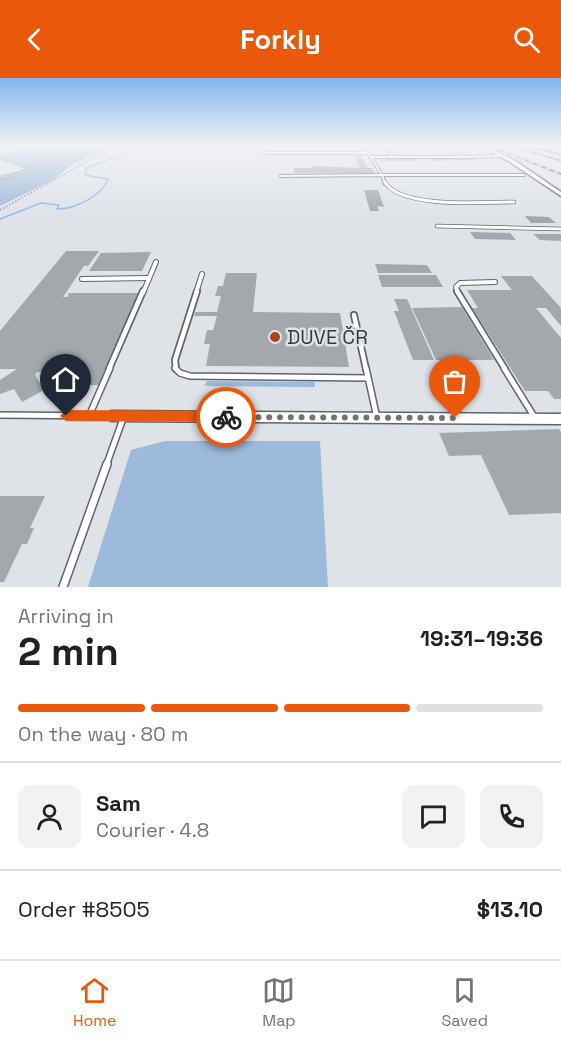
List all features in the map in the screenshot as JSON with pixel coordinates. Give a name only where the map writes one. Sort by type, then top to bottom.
[{"type":"street","points":[[522,169],[561,194]]},
{"type":"street","points":[[111,416],[561,419]]},
{"type":"lane","points":[[378,169],[388,188],[400,194],[436,200],[514,202]]},
{"type":"lane","points":[[281,176],[524,175]]},
{"type":"lane","points":[[437,226],[561,229]]},
{"type":"lane","points":[[88,416],[156,262]]},
{"type":"lane","points":[[202,274],[175,360],[175,368],[180,373],[190,376],[368,378]]},
{"type":"lane","points":[[82,279],[149,278]]},
{"type":"lane","points":[[495,282],[460,283],[456,287],[458,294],[536,419]]},
{"type":"lane","points":[[354,315],[377,418]]},
{"type":"lane","points":[[0,415],[111,416]]},
{"type":"lane","points":[[63,587],[124,416]]},
{"type":"path","points":[[0,176],[28,169]]},
{"type":"path","points":[[0,210],[55,181],[72,169]]},
{"type":"path","points":[[0,180],[38,171]]},
{"type":"shaded area","points":[[26,169],[67,169],[53,180],[0,206],[0,177]]},
{"type":"shaded area","points":[[207,381],[315,382],[315,387],[204,386]]},
{"type":"shaded area","points":[[165,441],[320,441],[328,587],[88,587],[131,450]]},
{"type":"building","points":[[294,169],[372,169],[375,173],[294,173]]},
{"type":"building","points":[[364,190],[378,190],[384,207],[377,206],[379,211],[370,211]]},
{"type":"building","points":[[525,216],[549,217],[556,223],[531,223]]},
{"type":"building","points":[[470,232],[510,233],[516,240],[475,239]]},
{"type":"building","points":[[533,234],[561,234],[561,241],[540,240]]},
{"type":"building","points":[[66,251],[99,251],[88,266],[84,266],[63,297],[67,297],[69,293],[141,293],[99,385],[51,386],[60,371],[37,372],[35,375],[44,390],[22,402],[14,389],[0,394],[0,380],[17,369],[0,369],[0,331]]},
{"type":"building","points":[[151,252],[142,271],[89,271],[101,253]]},
{"type":"building","points":[[375,264],[427,265],[432,273],[378,273]]},
{"type":"building","name":"DUVE ČR","points":[[226,273],[257,273],[253,312],[340,313],[349,367],[206,366],[210,344],[204,344],[207,330],[213,330],[217,316],[194,316],[195,312],[217,312],[221,296],[215,296],[218,286],[223,286]]},
{"type":"building","points":[[378,275],[436,275],[443,287],[382,287]]},
{"type":"building","points":[[501,276],[532,276],[561,308],[561,326],[546,308],[536,308],[561,338],[561,399],[554,399],[548,391],[525,391],[472,308],[478,308],[467,290],[512,290]]},
{"type":"building","points":[[394,299],[407,299],[434,360],[413,360],[394,311],[399,311]]},
{"type":"building","points":[[462,307],[494,360],[436,360],[412,308]]},
{"type":"building","points":[[559,429],[561,432],[561,513],[509,515],[481,455],[449,456],[439,433]]},
{"type":"building","points":[[0,496],[45,496],[30,528],[34,528],[27,544],[22,544],[4,582],[0,582]]},
{"type":"waterway","points":[[0,219],[41,203],[59,205],[57,209],[72,207],[94,196],[108,179],[85,175],[87,169]]},
{"type":"railway","points":[[548,169],[561,174]]},
{"type":"way so far","points":[[226,417],[455,418]]},
{"type":"place","name":"DUVE ČR","points":[[275,337]]},
{"type":"route","points":[[66,416],[226,417]]}]
